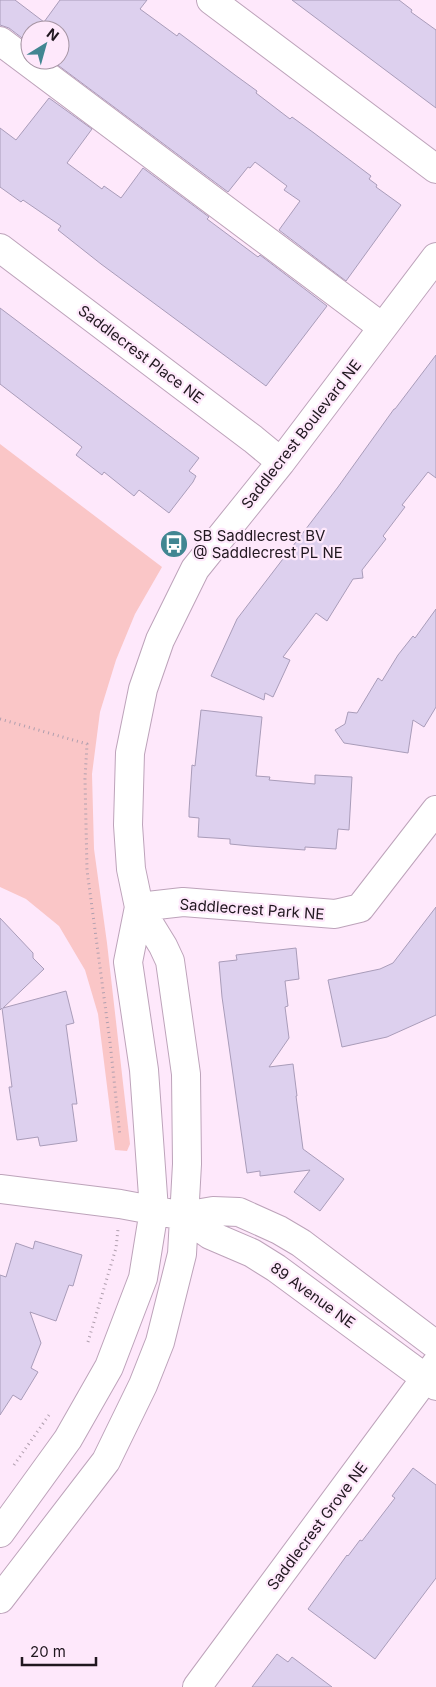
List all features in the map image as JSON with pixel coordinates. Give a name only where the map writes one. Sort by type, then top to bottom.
[{"type":"street","points":[[212,0],[436,169]]},
{"type":"street","points":[[0,41],[382,327]]},
{"type":"street","name":"Saddlecrest Place NE","points":[[0,248],[281,462]]},
{"type":"street","name":"Saddlecrest Boulevard NE","points":[[0,1599],[106,1461],[144,1385],[160,1342],[182,1254],[187,1164],[186,1074],[170,961],[139,907],[131,869],[128,825],[130,753],[143,689],[160,640],[195,568],[281,462],[436,257]]},
{"type":"street","name":"Saddlecrest Park NE","points":[[139,907],[183,902],[335,914],[360,908],[436,810]]},
{"type":"street","name":"Saddlecrest Boulevard NE","points":[[0,1533],[68,1439],[109,1367],[143,1278],[154,1210],[144,1070],[128,962],[139,907]]},
{"type":"street","name":"89 Avenue NE","points":[[0,1189],[120,1204],[184,1216],[213,1211],[238,1212],[279,1230],[324,1259],[436,1344]]},
{"type":"street","name":"89 Avenue NE","points":[[184,1216],[210,1235],[252,1253],[276,1268],[433,1376]]},
{"type":"street","name":"Saddlecrest Grove NE","points":[[197,1687],[433,1376]]},
{"type":"path","points":[[0,719],[87,744],[85,779],[87,870],[110,1042],[121,1144]]},
{"type":"path","points":[[87,1348],[116,1248],[120,1204]]},
{"type":"path","points":[[10,1471],[49,1415]]},
{"type":"shaded area","points":[[0,444],[162,567],[135,614],[116,660],[100,712],[92,774],[94,849],[107,943],[130,1144],[127,1151],[115,1150],[98,1014],[85,970],[59,926],[26,899],[0,887]]},
{"type":"building","points":[[0,0],[15,0],[41,20],[20,20],[20,36],[9,28],[0,25]]},
{"type":"building","points":[[60,0],[147,0],[140,9],[177,36],[179,33],[257,91],[256,93],[290,119],[292,117],[314,133],[371,176],[369,179],[377,185],[376,187],[401,205],[346,281],[279,230],[300,201],[284,190],[287,186],[255,162],[250,168],[248,167],[228,192],[64,70],[70,70],[70,20],[45,20]]},
{"type":"building","points":[[292,0],[399,0],[412,10],[411,12],[436,30],[436,108]]},
{"type":"building","points":[[49,98],[92,129],[67,163],[102,189],[104,186],[121,198],[143,168],[209,217],[207,219],[258,257],[260,255],[327,306],[266,386],[101,264],[58,230],[61,226],[0,187],[0,128],[16,140]]},
{"type":"building","points":[[0,308],[199,458],[189,471],[196,476],[193,482],[169,513],[139,490],[134,496],[104,472],[102,475],[76,455],[82,447],[0,384]]},
{"type":"building","points":[[436,355],[436,478],[428,472],[402,505],[405,507],[383,536],[386,539],[362,570],[363,578],[353,579],[327,621],[316,613],[283,657],[290,660],[273,697],[265,693],[264,700],[211,676],[237,619]]},
{"type":"building","points":[[436,609],[436,707],[424,727],[413,720],[408,753],[344,743],[335,730],[345,724],[348,712],[357,713],[378,678],[382,681],[398,655],[413,636],[415,638]]},
{"type":"building","points":[[201,710],[262,717],[256,776],[270,777],[269,780],[315,784],[315,775],[352,777],[349,830],[338,829],[336,849],[305,847],[305,850],[250,846],[230,844],[230,839],[198,837],[199,818],[189,817],[189,811],[192,765],[195,766]]},
{"type":"building","points":[[436,907],[436,1015],[387,1037],[342,1047],[328,980],[380,969],[393,963]]},
{"type":"building","points":[[0,918],[33,953],[33,958],[44,969],[3,1008],[66,991],[74,1023],[66,1025],[77,1104],[72,1104],[77,1141],[40,1146],[38,1137],[17,1140],[9,1087],[12,1087],[2,1008],[0,1010]]},
{"type":"building","points":[[296,948],[299,979],[285,981],[288,1006],[285,1007],[289,1038],[269,1067],[293,1064],[303,1149],[344,1179],[320,1211],[294,1192],[310,1170],[260,1176],[260,1171],[247,1173],[222,997],[219,962],[237,960],[236,955]]},
{"type":"building","points":[[35,1241],[82,1255],[73,1286],[69,1285],[56,1321],[30,1312],[41,1343],[31,1368],[38,1372],[21,1400],[13,1395],[0,1415],[0,1275],[6,1277],[16,1243],[33,1249]]},
{"type":"building","points":[[413,1468],[436,1485],[436,1578],[375,1659],[308,1609],[347,1555],[360,1540],[362,1541],[395,1498],[392,1496]]},
{"type":"building","points":[[277,1654],[288,1662],[292,1657],[332,1687],[252,1687]]},
{"type":"place","name":"SB Saddlecrest BV @ Saddlecrest PL NE","points":[[174,544]]}]
